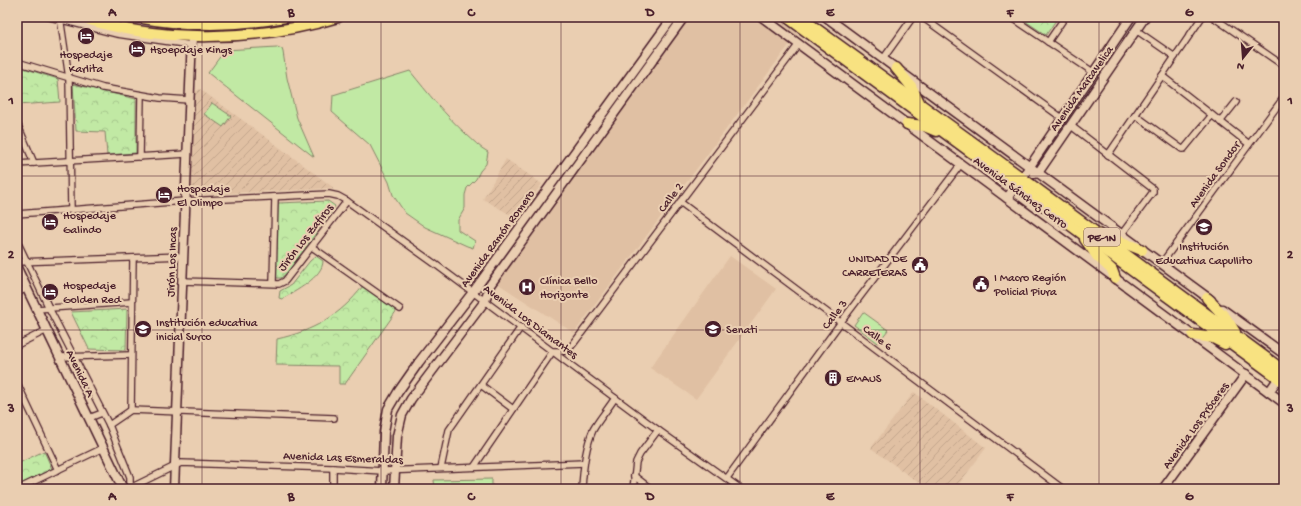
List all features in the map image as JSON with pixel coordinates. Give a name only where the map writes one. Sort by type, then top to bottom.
[{"type":"highway","points":[[81,17],[113,26],[192,40],[266,33],[338,17]]},
{"type":"highway","points":[[139,31],[139,17],[190,23],[267,20],[284,17]]},
{"type":"highway","name":"Avenida Sánchez Cerro","points":[[787,17],[953,139],[1020,181],[1093,230],[1238,337],[1283,374]]},
{"type":"highway","name":"Avenida Sánchez Cerro","points":[[800,17],[920,103],[1020,181],[1079,230],[1243,352],[1283,374]]},
{"type":"highway","points":[[238,20],[241,35]]},
{"type":"highway","points":[[896,68],[911,86],[920,103]]},
{"type":"highway","points":[[907,124],[929,128],[945,137],[953,139]]},
{"type":"highway","points":[[1079,230],[1097,256],[1112,270],[1115,278]]},
{"type":"highway","points":[[1093,230],[1101,232],[1114,240],[1142,250]]},
{"type":"highway","points":[[1207,298],[1226,318],[1238,337]]},
{"type":"highway","points":[[1193,335],[1213,338],[1243,352]]},
{"type":"street","points":[[50,17],[117,34],[192,40]]},
{"type":"street","name":"Avenida Ramón Romero","points":[[382,489],[384,432],[388,409],[398,392],[473,292],[673,17]]},
{"type":"street","name":"Avenida Ramón Romero","points":[[394,489],[397,436],[402,415],[411,399],[485,300],[490,285],[684,17]]},
{"type":"street","name":"Avenida Sánchez Cerro","points":[[762,17],[1284,402]]},
{"type":"street","name":"Avenida Sánchez Cerro","points":[[826,17],[1284,354]]},
{"type":"street","points":[[883,59],[913,17]]},
{"type":"street","points":[[922,17],[1062,118]]},
{"type":"street","points":[[1011,17],[1093,72]]},
{"type":"street","points":[[1048,42],[1065,17]]},
{"type":"street","name":"Avenida Marcavelica","points":[[1007,198],[1030,167],[1131,17]]},
{"type":"street","name":"Avenida Marcavelica","points":[[1038,173],[1145,17]]},
{"type":"street","points":[[1108,155],[1202,17]]},
{"type":"street","points":[[1213,17],[1284,66]]},
{"type":"street","points":[[60,19],[69,78],[70,160],[73,210]]},
{"type":"street","points":[[1136,30],[1175,57]]},
{"type":"street","name":"Jirón Los Incas","points":[[174,489],[183,256],[182,201],[187,154],[192,40]]},
{"type":"street","name":"Calle 2","points":[[553,351],[566,350],[574,343],[799,44]]},
{"type":"street","points":[[1103,57],[1113,64]]},
{"type":"street","points":[[17,62],[103,88],[160,98],[189,100]]},
{"type":"street","points":[[1162,76],[1249,144]]},
{"type":"street","points":[[140,157],[141,95]]},
{"type":"street","name":"Avenida Sondor","points":[[1161,264],[1284,97]]},
{"type":"street","points":[[1220,122],[1236,102]]},
{"type":"street","points":[[1135,115],[1182,149],[1212,115]]},
{"type":"street","points":[[17,123],[34,163]]},
{"type":"street","points":[[1070,125],[1153,189],[1153,192],[1121,235]]},
{"type":"street","points":[[17,164],[187,154]]},
{"type":"street","name":"Calle 3","points":[[726,478],[841,322],[961,164]]},
{"type":"street","points":[[1020,181],[1038,173]]},
{"type":"street","points":[[549,188],[557,193]]},
{"type":"street","name":"Avenida Los Diamantes","points":[[182,201],[329,194],[338,196],[485,300],[658,430],[741,489]]},
{"type":"street","points":[[273,284],[275,197]]},
{"type":"street","points":[[17,214],[182,201]]},
{"type":"street","name":"Jirón Los Zafiros","points":[[182,281],[279,284],[285,281],[347,201]]},
{"type":"street","points":[[539,201],[547,207]]},
{"type":"street","name":"Calle 6","points":[[680,202],[1063,489]]},
{"type":"street","points":[[17,241],[49,308],[109,425],[130,476],[127,489]]},
{"type":"street","points":[[312,247],[400,309]]},
{"type":"street","points":[[17,262],[183,256]]},
{"type":"street","points":[[131,410],[132,258]]},
{"type":"street","name":"Avenida A","points":[[17,268],[103,448],[127,489]]},
{"type":"street","points":[[17,293],[27,288]]},
{"type":"street","points":[[37,309],[132,302]]},
{"type":"street","points":[[441,468],[449,430],[520,327]]},
{"type":"street","points":[[17,345],[47,330]]},
{"type":"street","points":[[474,467],[553,351]]},
{"type":"street","points":[[60,357],[132,354]]},
{"type":"street","name":"Avenida Los Próceres","points":[[1163,489],[1246,374]]},
{"type":"street","points":[[1269,392],[1283,374]]},
{"type":"street","points":[[17,383],[19,394],[58,470]]},
{"type":"street","points":[[481,385],[513,410]]},
{"type":"street","points":[[582,489],[584,463],[594,428],[615,398]]},
{"type":"street","points":[[109,425],[131,410],[334,418]]},
{"type":"street","points":[[89,418],[102,413]]},
{"type":"street","points":[[633,489],[636,462],[640,454],[658,430]]},
{"type":"street","points":[[18,489],[103,448]]},
{"type":"street","name":"Avenida Las Esmeraldas","points":[[127,489],[182,463],[383,471],[584,463]]},
{"type":"street","points":[[332,489],[333,468]]},
{"type":"street","points":[[634,476],[651,489]]},
{"type":"shaded area","points":[[686,17],[776,17],[798,33],[574,333],[497,283]]},
{"type":"shaded area","points":[[200,89],[334,188],[193,195],[191,192],[195,92]]},
{"type":"shaded area","points":[[506,159],[542,184],[516,218],[483,199]]},
{"type":"shaded area","name":"Senati","points":[[730,256],[776,289],[696,399],[650,368]]},
{"type":"shaded area","points":[[914,392],[986,448],[955,489],[927,489],[871,448]]},
{"type":"green space","points":[[1019,17],[1058,17],[1046,35]]},
{"type":"green space","points":[[277,47],[282,49],[287,78],[297,118],[314,157],[208,73],[225,50]]},
{"type":"green space","points":[[17,66],[58,79],[60,102],[17,105]]},
{"type":"green space","points":[[410,71],[458,127],[488,152],[486,164],[476,179],[467,188],[465,195],[465,208],[458,220],[458,230],[475,241],[473,248],[425,227],[405,213],[393,195],[389,182],[370,145],[332,112],[333,95]]},
{"type":"green space","points":[[73,84],[136,99],[136,153],[107,155],[105,132],[76,131]]},
{"type":"green space","points":[[212,103],[231,116],[223,127],[204,114]]},
{"type":"green space","points":[[328,201],[335,206],[333,210],[287,273],[281,278],[276,278],[278,203]]},
{"type":"green space","points":[[316,256],[323,261],[322,267],[318,273],[300,288],[282,299],[279,298],[280,291],[291,285],[310,261]]},
{"type":"green space","points":[[363,286],[397,310],[345,384],[339,384],[339,366],[276,365],[277,339],[302,332],[325,321],[345,306]]},
{"type":"green space","points":[[127,309],[126,350],[89,349],[71,312]]},
{"type":"green space","points":[[863,312],[888,330],[878,343],[854,325]]},
{"type":"green space","points":[[44,451],[52,469],[17,486],[17,464]]},
{"type":"green space","points":[[492,479],[492,489],[435,489],[434,480]]},
{"type":"place","name":"Hospedaje Karlita","points":[[86,36]]},
{"type":"place","name":"Hsoepdaje Kings","points":[[137,49]]},
{"type":"place","name":"Hospedaje El Olimpo","points":[[164,195]]},
{"type":"place","name":"Hospedaje Galindo","points":[[50,222]]},
{"type":"place","name":"Institución Educativa Capullito","points":[[1204,227]]},
{"type":"place","name":"UNIDAD DE CARRETERAS","points":[[920,265]]},
{"type":"place","name":"I Macro Región Policial Piura","points":[[981,284]]},
{"type":"place","name":"Clínica Bello Horizonte","points":[[527,287]]},
{"type":"place","name":"Hospedaje Golden Red","points":[[50,292]]},
{"type":"place","name":"Institución educativa inicial Surco","points":[[143,329]]},
{"type":"place","name":"Senati","points":[[713,329]]},
{"type":"place","name":"EMAUS","points":[[833,378]]}]
